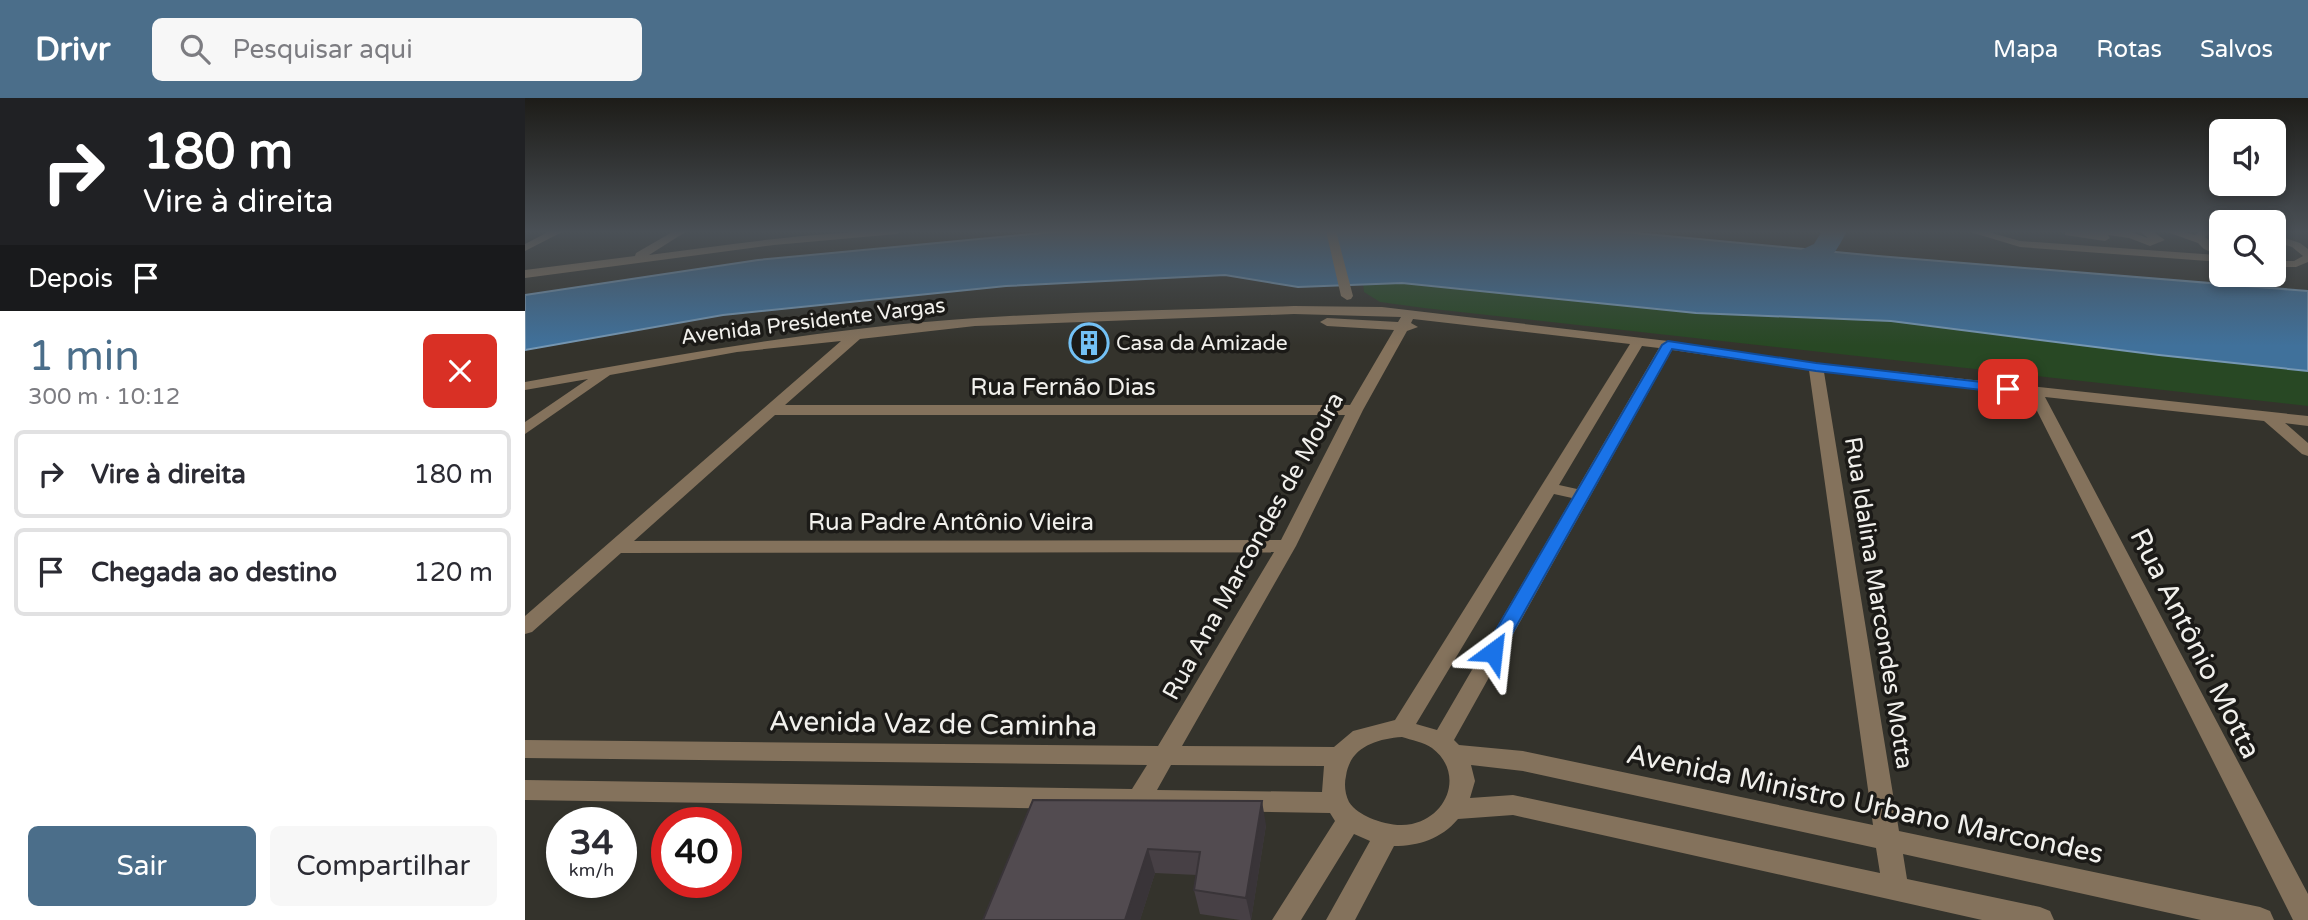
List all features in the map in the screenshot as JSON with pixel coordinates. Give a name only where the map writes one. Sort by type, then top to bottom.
[{"type":"street","points":[[525,274],[560,269]]},
{"type":"street","points":[[1340,269],[1346,292],[1344,317]]},
{"type":"street","points":[[1346,292],[1382,312]]},
{"type":"street","name":"Avenida Presidente Vargas","points":[[1344,317],[1382,312],[1406,321]]},
{"type":"street","name":"Avenida Presidente Vargas","points":[[525,386],[737,348],[857,333],[975,322],[1235,314],[1492,325],[1668,345],[1816,367],[2308,421]]},
{"type":"street","name":"Rua Ana Marcondes de Moura","points":[[1139,799],[1286,546],[1355,410],[1406,321]]},
{"type":"street","points":[[525,627],[857,333]]},
{"type":"street","points":[[1402,728],[1638,342]]},
{"type":"street","points":[[1449,747],[1581,496],[1668,345]]},
{"type":"street","name":"Rua Idalina Marcondes Motta","points":[[1816,367],[1895,888]]},
{"type":"street","points":[[525,429],[610,370]]},
{"type":"street","name":"Rua Antônio Motta","points":[[2035,392],[2307,920]]},
{"type":"street","name":"Rua Fernão Dias","points":[[771,410],[1355,410]]},
{"type":"street","points":[[2269,417],[2308,451]]},
{"type":"street","points":[[1549,487],[1581,496]]},
{"type":"street","name":"Rua Padre Antônio Vieira","points":[[616,547],[1286,546]]},
{"type":"street","points":[[1402,728],[1421,730],[1449,747],[1465,781],[1455,809],[1439,825],[1410,836],[1386,836],[1367,830],[1342,811],[1332,783],[1340,757],[1355,741],[1380,730],[1402,728]]},
{"type":"street","name":"Avenida Ministro Urbano Marcondes","points":[[1449,747],[2260,920]]},
{"type":"street","name":"Avenida Vaz de Caminha","points":[[525,749],[1340,757]]},
{"type":"street","points":[[525,790],[1139,799],[1342,811]]},
{"type":"street","points":[[1455,809],[1513,805],[2040,920]]},
{"type":"street","points":[[1286,920],[1342,811]]},
{"type":"street","points":[[1340,920],[1386,836]]},
{"type":"green space","points":[[1402,283],[1696,313],[1891,321],[2308,371],[2308,406],[1424,308],[1380,302],[1364,292],[1363,284]]},
{"type":"water","points":[[696,269],[2042,269],[2209,283],[2209,287],[2308,291],[2308,371],[1891,321],[1696,313],[1402,283],[1298,287],[1225,275],[1006,286],[723,315],[525,350],[525,295]]},
{"type":"building","points":[[1033,800],[1262,801],[1246,898],[1194,890],[1200,852],[1148,849],[1125,920],[983,920]]},
{"type":"waterway","points":[[1774,273],[1781,269]]},
{"type":"place","name":"Casa da Amizade","points":[[1089,343]]},
{"type":"route","points":[[1493,652],[1668,345],[1816,367],[2008,389]]}]
